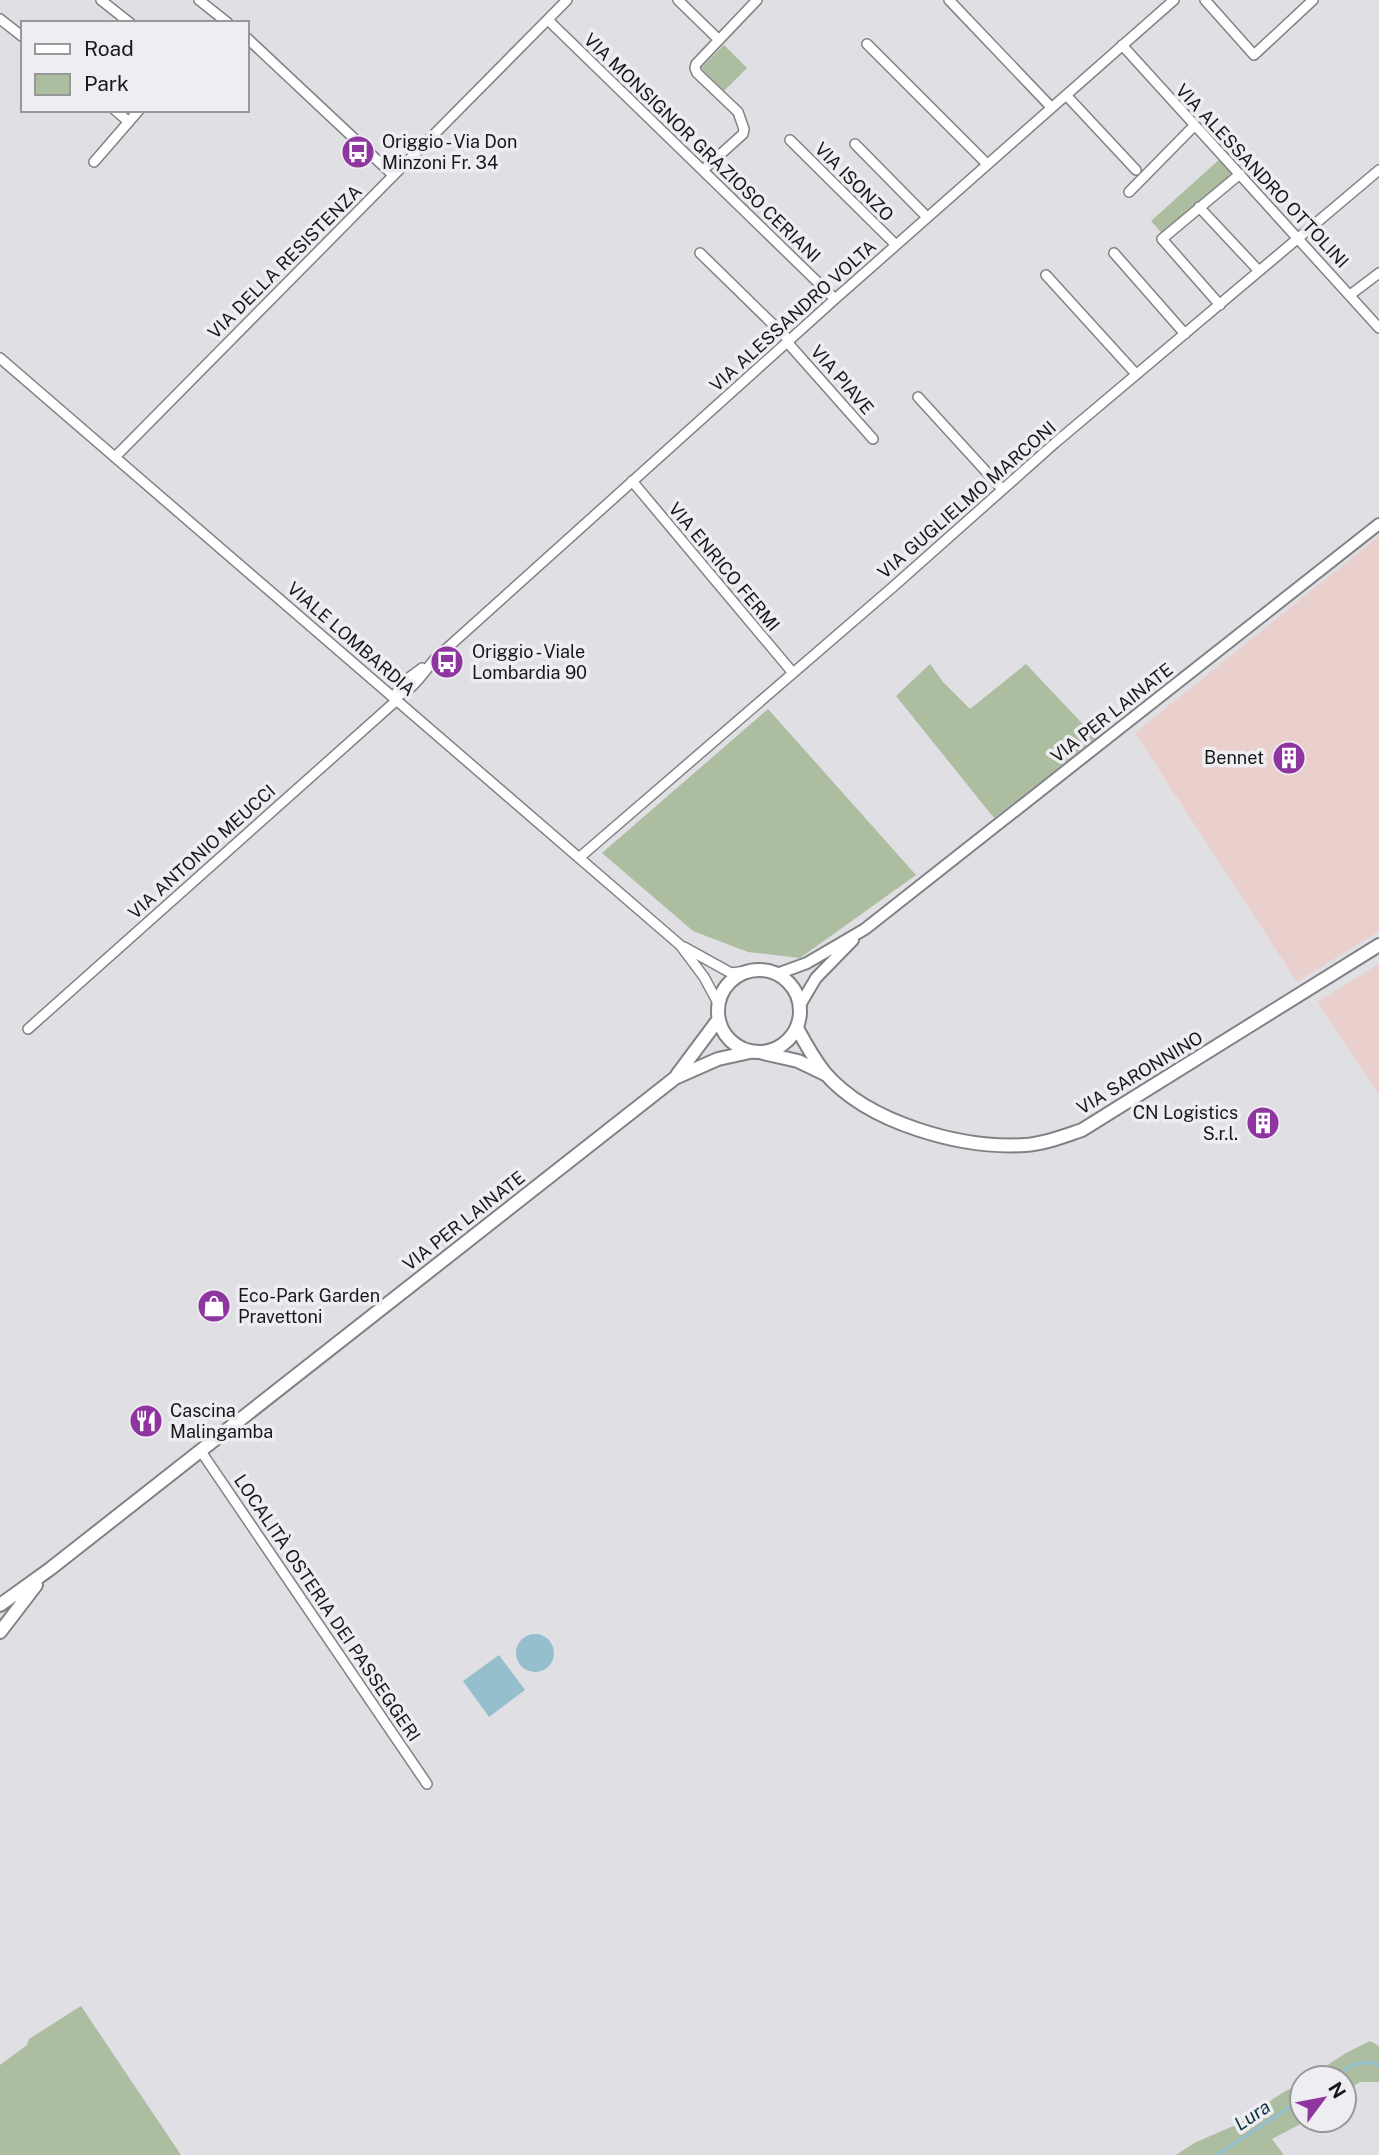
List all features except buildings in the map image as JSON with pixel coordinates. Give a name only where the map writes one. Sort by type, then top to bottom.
[{"type":"main road","name":"VIA SARONNINO","points":[[756,1053],[798,1061],[826,1074],[875,1110],[909,1127],[953,1140],[991,1146],[1028,1145],[1082,1130],[1379,946]]},
{"type":"main road","points":[[754,970],[776,974],[788,982],[796,993],[800,1005],[797,1028],[783,1045],[756,1053],[739,1048],[729,1041],[718,1020],[718,1003],[723,990],[731,980],[742,973],[754,970]]},
{"type":"main road","name":"VIA PER LAINATE","points":[[675,1079],[718,1020]]},
{"type":"main road","name":"VIA SARONNINO","points":[[797,1028],[826,1074]]},
{"type":"main road","name":"VIA PER LAINATE","points":[[50,1569],[675,1079],[718,1059],[756,1053]]},
{"type":"main road","points":[[0,1605],[50,1569]]},
{"type":"main road","points":[[0,1632],[50,1569]]},
{"type":"street","points":[[101,0],[127,21]]},
{"type":"street","points":[[199,0],[224,21]]},
{"type":"street","name":"VIA DELLA RESISTENZA","points":[[115,457],[567,0]]},
{"type":"street","points":[[678,0],[719,40]]},
{"type":"street","points":[[703,170],[743,134],[744,129],[738,112],[695,68],[757,0]]},
{"type":"street","points":[[948,0],[1051,107]]},
{"type":"street","name":"VIA ALESSANDRO VOLTA","points":[[396,698],[403,682],[435,659],[835,299],[1174,0]]},
{"type":"street","points":[[1205,0],[1254,55],[1314,0]]},
{"type":"street","points":[[0,19],[21,35]]},
{"type":"street","name":"VIA MONSIGNOR GRAZIOSO CERIANI","points":[[548,20],[835,299]]},
{"type":"street","points":[[248,39],[393,175]]},
{"type":"street","points":[[867,44],[987,164]]},
{"type":"street","name":"VIA ALESSANDRO OTTOLINI","points":[[1122,45],[1379,328]]},
{"type":"street","points":[[1066,95],[1136,170]]},
{"type":"street","points":[[117,112],[129,122]]},
{"type":"street","points":[[94,162],[137,112]]},
{"type":"street","points":[[1129,192],[1194,126]]},
{"type":"street","name":"VIA ISONZO","points":[[790,140],[896,245]]},
{"type":"street","points":[[855,144],[927,217]]},
{"type":"street","name":"VIA GUGLIELMO MARCONI","points":[[580,857],[1002,489],[1379,170]]},
{"type":"street","points":[[1220,304],[1162,239],[1240,174]]},
{"type":"street","points":[[1199,207],[1259,271]]},
{"type":"street","name":"VIA PIAVE","points":[[700,253],[788,341],[873,439]]},
{"type":"street","points":[[1114,253],[1185,334]]},
{"type":"street","points":[[1350,295],[1379,273]]},
{"type":"street","points":[[1046,275],[1136,374]]},
{"type":"street","name":"VIALE LOMBARDIA","points":[[0,358],[680,945],[704,977],[718,1003]]},
{"type":"street","points":[[918,397],[1002,489]]},
{"type":"street","name":"VIA ENRICO FERMI","points":[[632,481],[793,673]]},
{"type":"street","name":"VIA PER LAINATE","points":[[800,1005],[816,978],[865,929],[1379,524]]},
{"type":"street","name":"VIA ANTONIO MEUCCI","points":[[28,1028],[396,698]]},
{"type":"street","name":"VIA PER LAINATE","points":[[776,974],[807,963],[865,929]]},
{"type":"street","name":"VIALE LOMBARDIA","points":[[680,945],[731,973],[754,970]]},
{"type":"street","name":"LOCALITÀ OSTERIA DEI PASSEGGERI","points":[[200,1450],[427,1784]]},
{"type":"shaded area","points":[[1379,536],[1379,931],[1297,982],[1135,733]]},
{"type":"shaded area","points":[[1379,964],[1379,1095],[1317,1002]]},
{"type":"green space","points":[[724,45],[747,68],[724,91],[701,68]]},
{"type":"green space","points":[[1221,158],[1235,173],[1165,237],[1151,221]]},
{"type":"green space","points":[[930,664],[943,682],[970,709],[1026,664],[1096,738],[994,818],[896,696]]},
{"type":"green space","points":[[768,709],[916,875],[800,958],[748,952],[693,931],[602,853]]},
{"type":"green space","points":[[81,2006],[181,2155],[0,2155],[0,2065],[27,2045],[29,2039]]},
{"type":"green space","points":[[1370,2041],[1379,2046],[1379,2082],[1358,2083],[1358,2064],[1329,2064]]},
{"type":"green space","points":[[1288,2090],[1288,2131],[1272,2139],[1284,2155],[1176,2155],[1194,2143],[1238,2124]]},
{"type":"water","points":[[535,1634],[548,1640],[554,1653],[548,1666],[535,1672],[522,1666],[516,1653],[522,1640]]},
{"type":"water","points":[[499,1655],[525,1690],[489,1717],[463,1681]]},
{"type":"waterway","name":"Lura","points":[[1357,2064],[1379,2065]]},
{"type":"waterway","name":"Lura","points":[[1217,2155],[1288,2108]]},
{"type":"place","name":"Origgio - Via Don Minzoni Fr. 34","points":[[358,152]]},
{"type":"place","name":"Origgio - Viale Lombardia 90","points":[[447,662]]},
{"type":"place","name":"Bennet","points":[[1289,758]]},
{"type":"place","name":"CN Logistics S.r.l.","points":[[1263,1123]]},
{"type":"place","name":"Eco-Park Garden Pravettoni","points":[[214,1306]]},
{"type":"place","name":"Cascina Malingamba","points":[[146,1421]]}]
